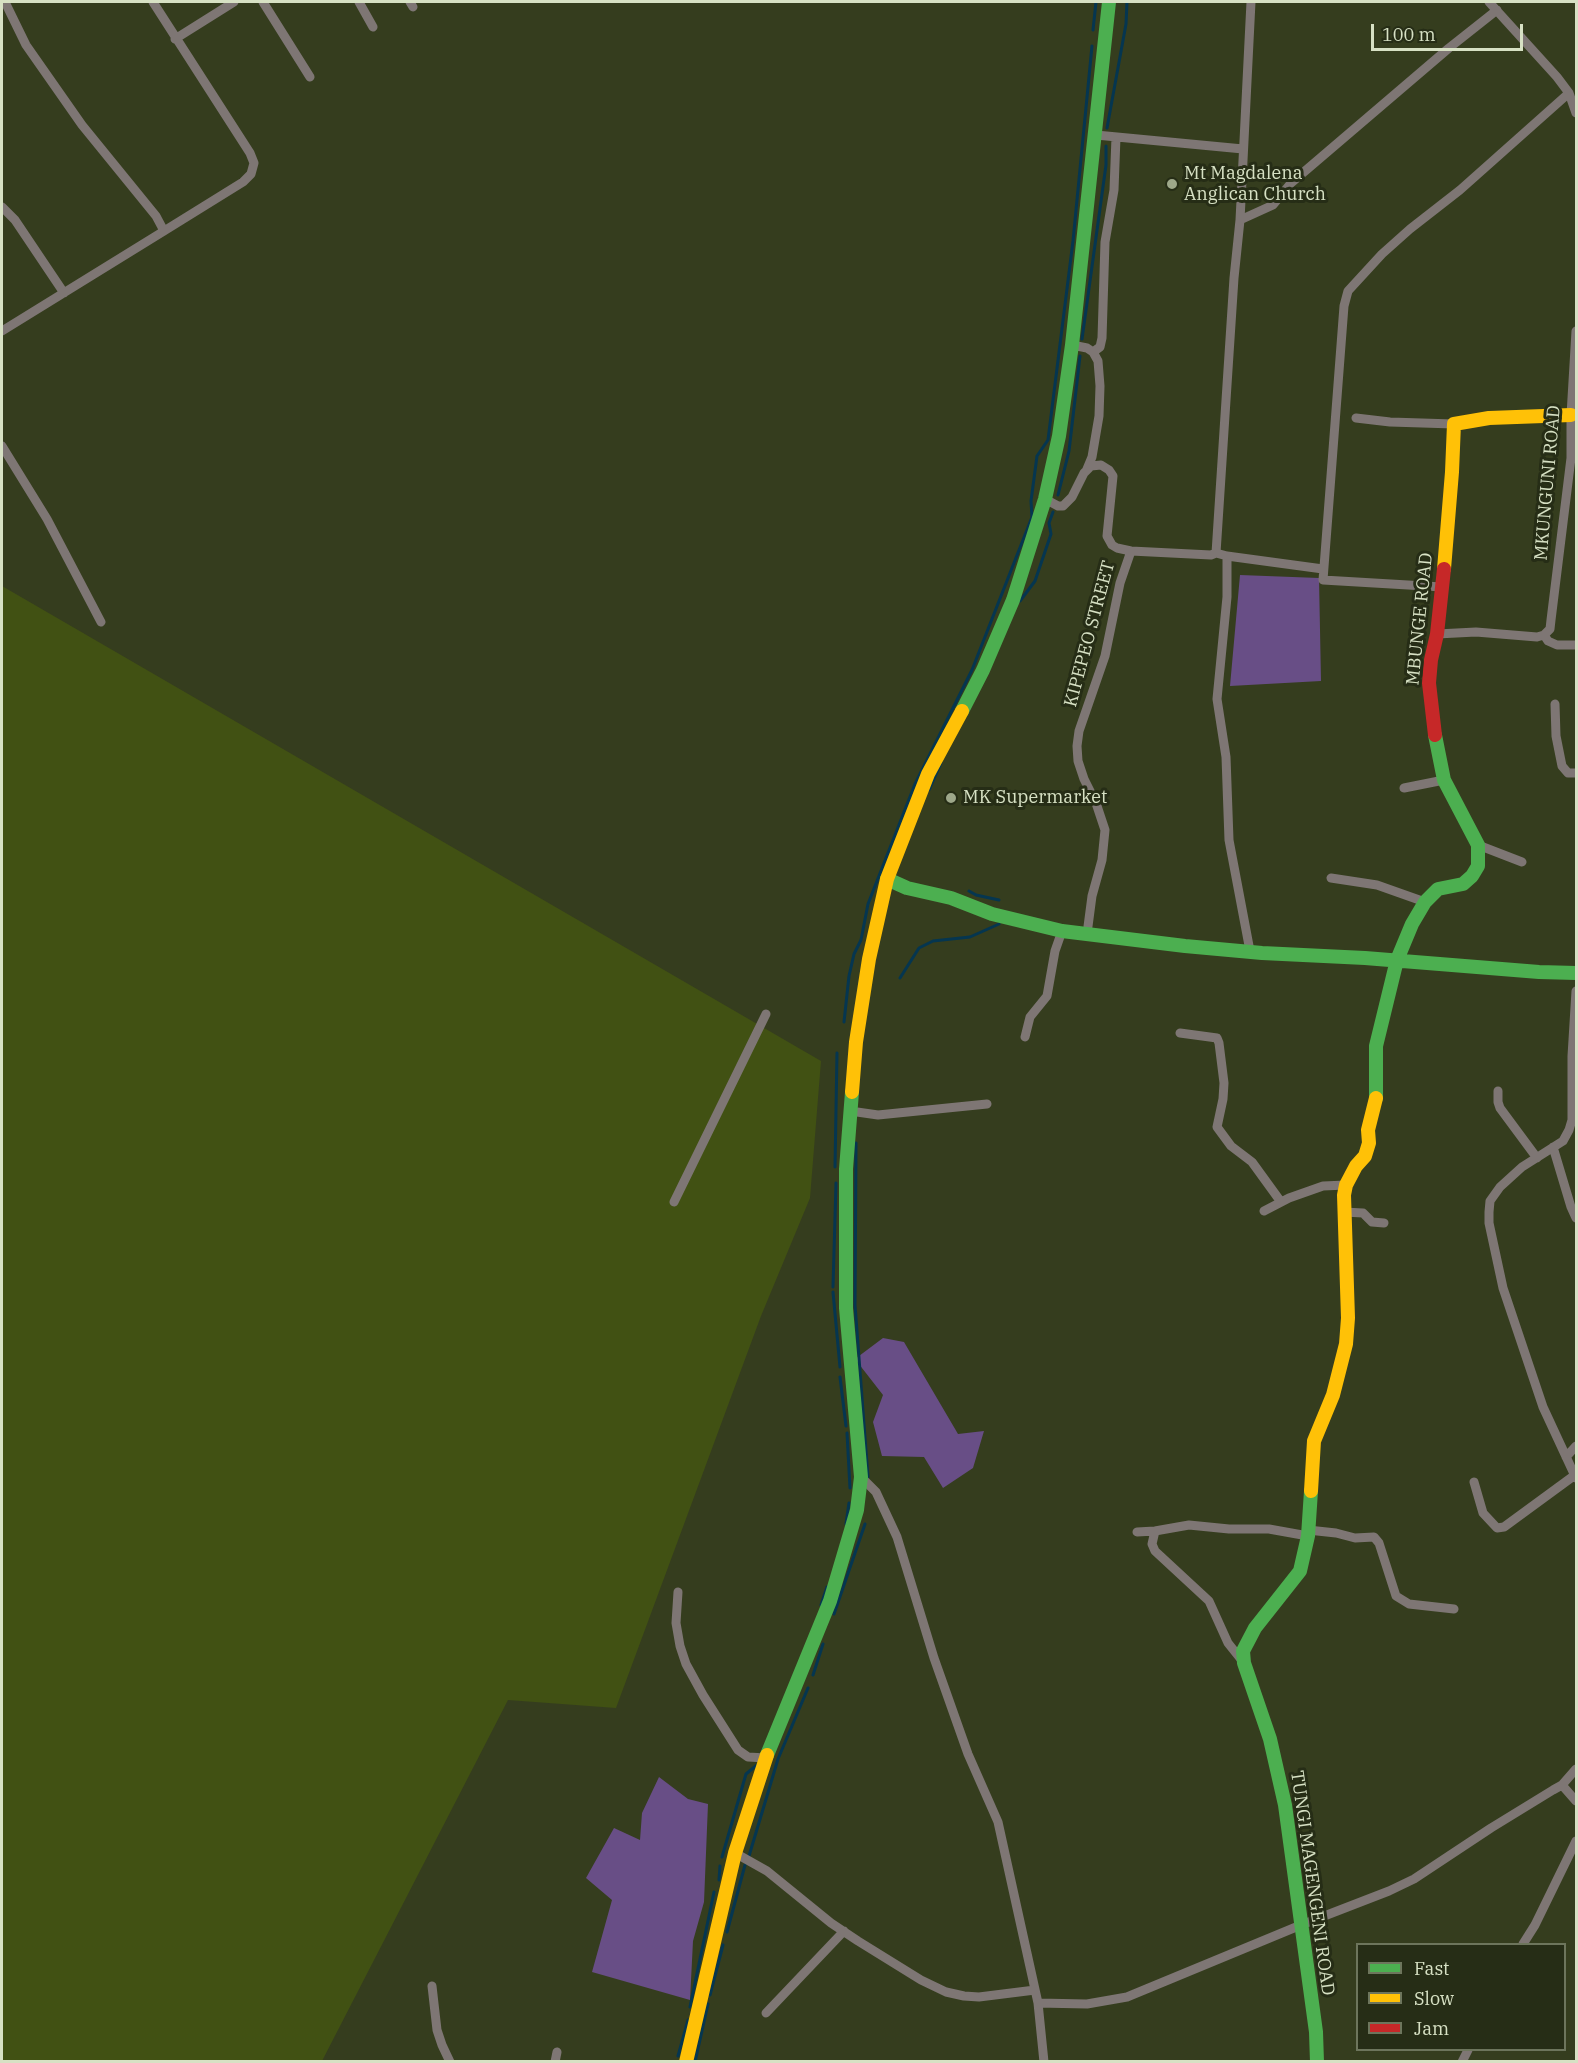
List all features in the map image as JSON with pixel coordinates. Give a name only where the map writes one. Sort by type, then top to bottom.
[{"type":"street","points":[[5,2],[26,45],[58,92],[156,216],[164,231]]},
{"type":"street","points":[[2,331],[164,231],[251,174],[254,163],[250,153],[153,2]]},
{"type":"street","points":[[175,39],[234,2]]},
{"type":"street","points":[[262,2],[310,77]]},
{"type":"street","points":[[359,2],[373,27]]},
{"type":"street","points":[[687,2061],[735,1853],[766,1758],[830,1601],[857,1510],[861,1477],[846,1308],[846,1169],[857,1032],[869,959],[887,879],[928,774],[983,670],[1013,600],[1045,499],[1059,436],[1072,345],[1109,2]]},
{"type":"street","points":[[1216,553],[1234,278],[1240,220],[1251,2]]},
{"type":"street","points":[[1489,2],[1557,77],[1569,93],[1576,113]]},
{"type":"street","points":[[1240,220],[1273,205],[1291,183],[1497,10]]},
{"type":"street","points":[[1442,587],[1323,580],[1342,321],[1348,291],[1382,254],[1460,190],[1569,93]]},
{"type":"street","points":[[1096,135],[1243,149]]},
{"type":"street","points":[[1093,352],[1100,347],[1102,338],[1105,242],[1114,190],[1116,137]]},
{"type":"street","points":[[2,207],[15,220],[64,292]]},
{"type":"street","name":"MKUNGUNI ROAD","points":[[1544,636],[1548,632],[1551,620],[1574,459],[1571,415],[1576,331]]},
{"type":"street","points":[[1072,345],[1087,348],[1093,352],[1098,361],[1099,416],[1092,456],[1087,469]]},
{"type":"street","points":[[1356,418],[1390,422],[1454,424],[1489,418],[1571,415]]},
{"type":"street","name":"MBUNGE ROAD","points":[[1454,424],[1442,587],[1429,683],[1435,736],[1444,780],[1478,845]]},
{"type":"street","points":[[2,446],[47,519],[101,622]]},
{"type":"street","points":[[1045,499],[1058,506],[1063,506],[1072,496],[1083,473],[1091,466],[1101,465],[1111,473],[1113,480],[1107,536],[1112,545],[1131,551],[1211,555],[1216,553],[1323,570]]},
{"type":"street","name":"KIPEPEO STREET","points":[[1088,934],[1092,897],[1102,860],[1105,830],[1078,761],[1077,746],[1079,731],[1105,656],[1120,583],[1131,551]]},
{"type":"street","points":[[1227,556],[1227,597],[1217,699],[1226,756],[1229,840],[1250,951]]},
{"type":"street","points":[[1437,634],[1476,632],[1544,636],[1557,645],[1576,645]]},
{"type":"street","points":[[1555,704],[1556,736],[1562,766],[1568,773],[1576,773]]},
{"type":"street","points":[[1404,788],[1444,780]]},
{"type":"street","points":[[1244,1663],[1244,1651],[1255,1628],[1300,1571],[1308,1533],[1314,1441],[1333,1395],[1346,1344],[1348,1318],[1344,1212],[1346,1185],[1356,1166],[1365,1156],[1369,1143],[1368,1130],[1376,1094],[1376,1046],[1397,960],[1412,924],[1425,902],[1438,889],[1463,884],[1472,876],[1478,866],[1478,845],[1522,861]]},
{"type":"street","points":[[1331,878],[1377,885],[1425,902]]},
{"type":"street","points":[[887,879],[907,888],[951,898],[992,914],[1062,931],[1185,946],[1576,973]]},
{"type":"street","points":[[1025,1037],[1030,1017],[1047,996],[1055,951],[1062,931]]},
{"type":"street","points":[[1474,1482],[1483,1513],[1497,1528],[1504,1527],[1576,1477],[1543,1407],[1503,1288],[1489,1223],[1490,1201],[1500,1187],[1522,1167],[1563,1141],[1572,1120],[1572,1056],[1576,991]]},
{"type":"street","points":[[674,1202],[766,1014]]},
{"type":"street","points":[[1180,1033],[1217,1038],[1220,1043],[1224,1083],[1217,1127],[1231,1146],[1252,1162],[1281,1202]]},
{"type":"street","points":[[1498,1091],[1500,1108],[1510,1118],[1537,1158]]},
{"type":"street","points":[[850,1110],[878,1115],[987,1104]]},
{"type":"street","points":[[1553,1147],[1570,1207],[1576,1218]]},
{"type":"street","points":[[1264,1211],[1323,1186],[1346,1185]]},
{"type":"street","points":[[1344,1212],[1362,1213],[1372,1222],[1384,1223]]},
{"type":"street","points":[[1566,1456],[1576,1446]]},
{"type":"street","points":[[861,1477],[876,1492],[897,1537],[937,1668],[968,1754],[998,1822],[1038,2003],[1044,2061]]},
{"type":"street","points":[[1137,1532],[1189,1525],[1229,1529],[1336,1533],[1355,1538],[1374,1537],[1379,1543],[1396,1596],[1409,1604],[1454,1609]]},
{"type":"street","points":[[1155,1531],[1152,1544],[1155,1551],[1209,1601],[1228,1643],[1244,1663]]},
{"type":"street","points":[[678,1592],[676,1623],[686,1664],[738,1750],[748,1757],[766,1758]]},
{"type":"street","name":"TUNGI MAGENGENI ROAD","points":[[1244,1663],[1270,1739],[1285,1805],[1316,2032],[1317,2061]]},
{"type":"street","points":[[1038,2003],[1087,2004],[1127,1997],[1371,1898],[1414,1879],[1562,1785],[1576,1769]]},
{"type":"street","points":[[1562,1785],[1576,1801]]},
{"type":"street","points":[[1524,1943],[1536,1925],[1576,1841]]},
{"type":"street","points":[[735,1853],[767,1871],[844,1931],[921,1980],[946,1992],[979,1997],[1035,1990]]},
{"type":"street","points":[[766,2013],[844,1931]]},
{"type":"street","points":[[432,1986],[437,2030],[450,2061]]},
{"type":"shaded area","points":[[1240,575],[1319,578],[1321,681],[1230,686]]},
{"type":"shaded area","points":[[2,586],[821,1061],[810,1198],[761,1316],[616,1708],[508,1700],[322,2061],[2,2061]]},
{"type":"shaded area","points":[[883,1338],[904,1342],[958,1434],[984,1431],[973,1468],[943,1488],[924,1457],[882,1456],[873,1422],[883,1395],[855,1359]]},
{"type":"shaded area","points":[[659,1777],[688,1799],[708,1804],[704,1902],[693,1941],[690,2000],[592,1972],[612,1900],[586,1878],[614,1828],[640,1840],[642,1813]]},
{"type":"waterway","points":[[1093,30],[1096,2]]},
{"type":"waterway","points":[[1107,128],[1126,24],[1127,2]]},
{"type":"waterway","points":[[844,1022],[849,976],[854,954],[861,940],[868,904],[915,784],[972,670],[1032,517],[1031,501],[1037,456],[1048,440],[1073,241],[1092,46]]},
{"type":"waterway","points":[[1082,339],[1106,165],[1106,146]]},
{"type":"waterway","points":[[1058,495],[1069,451],[1080,356]]},
{"type":"waterway","points":[[1020,601],[1035,581],[1051,534],[1049,523],[1053,512]]},
{"type":"waterway","points":[[929,790],[941,763]]},
{"type":"waterway","points":[[969,891],[976,895],[999,900]]},
{"type":"waterway","points":[[900,978],[919,948],[933,941],[970,937],[999,924]]},
{"type":"waterway","points":[[835,1167],[837,1053]]},
{"type":"waterway","points":[[856,1143],[855,1305],[868,1477]]},
{"type":"waterway","points":[[833,1287],[836,1183]]},
{"type":"waterway","points":[[833,1292],[840,1367]]},
{"type":"waterway","points":[[840,1377],[846,1426]]},
{"type":"waterway","points":[[847,1433],[850,1488]]},
{"type":"waterway","points":[[846,1524],[849,1503]]},
{"type":"waterway","points":[[834,1614],[865,1524]]},
{"type":"waterway","points":[[821,1605],[827,1587]]},
{"type":"waterway","points":[[813,1675],[823,1644]]},
{"type":"waterway","points":[[749,1856],[778,1759],[808,1688]]},
{"type":"waterway","points":[[722,1857],[746,1774],[757,1765]]},
{"type":"waterway","points":[[727,1932],[745,1865]]},
{"type":"waterway","points":[[719,1880],[720,1866]]},
{"type":"waterway","points":[[690,2007],[714,1892]]},
{"type":"waterway","points":[[710,1995],[723,1945]]},
{"type":"waterway","points":[[695,2062],[708,2004]]},
{"type":"waterway","points":[[678,2056],[688,2020]]},
{"type":"traffic: fast","points":[[962,711],[983,670],[1013,600],[1045,499],[1059,436],[1072,345],[1109,2]]},
{"type":"traffic: fast","points":[[1376,1098],[1376,1046],[1397,960],[1412,924],[1425,902],[1438,889],[1463,884],[1478,866],[1478,845],[1444,780],[1435,735]]},
{"type":"traffic: fast","points":[[887,879],[907,888],[951,898],[992,914],[1062,931],[1262,953],[1576,973]]},
{"type":"traffic: fast","points":[[767,1755],[830,1601],[857,1510],[861,1477],[846,1308],[846,1169],[852,1092]]},
{"type":"traffic: fast","points":[[1311,1491],[1308,1536],[1300,1571],[1255,1628],[1243,1651],[1244,1663],[1270,1739],[1285,1805],[1316,2032],[1317,2062]]},
{"type":"traffic: slow","points":[[1444,569],[1454,424],[1489,418],[1571,415]]},
{"type":"traffic: slow","points":[[852,1092],[856,1042],[869,959],[887,879],[928,774],[962,711]]},
{"type":"traffic: slow","points":[[1311,1491],[1314,1441],[1333,1395],[1346,1344],[1348,1318],[1344,1195],[1346,1185],[1356,1166],[1365,1156],[1369,1143],[1368,1130],[1376,1098]]},
{"type":"traffic: slow","points":[[686,2062],[735,1853],[767,1755]]},
{"type":"traffic: jam","points":[[1435,735],[1429,683],[1444,569]]},
{"type":"place","name":"Mt Magdalena Anglican Church","points":[[1172,184]]},
{"type":"place","name":"MK Supermarket","points":[[951,798]]}]
